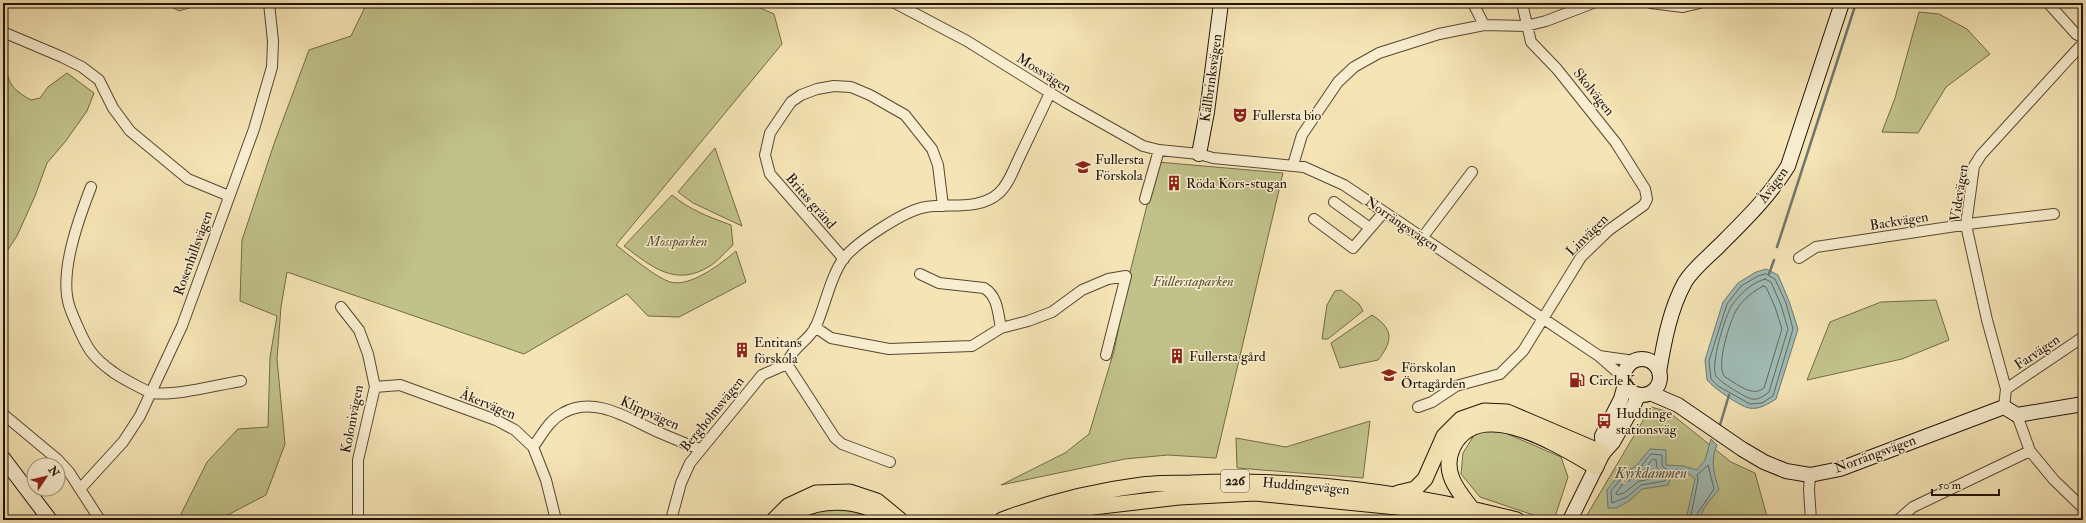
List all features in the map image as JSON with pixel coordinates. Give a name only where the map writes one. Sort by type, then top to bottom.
[{"type":"main road","points":[[1417,520],[1395,501],[1415,489],[1425,479],[1444,436],[1460,419],[1484,411],[1507,412],[1603,453]]},
{"type":"main road","points":[[1469,514],[1448,470],[1448,458],[1454,444],[1467,429],[1486,423],[1502,424],[1553,443],[1596,467]]},
{"type":"main road","name":"Huddingevägen","points":[[1002,520],[1039,506],[1083,495],[1143,485],[1228,481],[1288,483],[1469,514],[1517,520]]},
{"type":"main road","points":[[774,520],[788,506],[816,493],[850,492],[877,501],[900,520]]},
{"type":"main road","name":"Huddingevägen","points":[[1038,520],[1100,506],[1179,497],[1255,494],[1395,501]]},
{"type":"main road","points":[[789,520],[795,513],[819,503],[846,502],[867,507],[883,520]]},
{"type":"street","name":"Rosenhillsvägen","points":[[80,489],[123,442],[152,393],[182,326],[254,129],[272,67],[273,41],[269,3]]},
{"type":"street","name":"Mossvägen","points":[[896,3],[967,41],[1050,93],[1143,146],[1159,150],[1183,152]]},
{"type":"street","name":"Källbrinksvägen","points":[[1198,154],[1207,112],[1221,3]]},
{"type":"street","points":[[1473,3],[1484,25]]},
{"type":"street","name":"Skolvägen","points":[[1522,3],[1526,26],[1531,42],[1557,69],[1616,143],[1645,189],[1647,199]]},
{"type":"street","points":[[1293,165],[1302,135],[1338,82],[1354,67],[1379,53],[1439,34],[1484,25],[1526,26],[1546,21],[1593,3]]},
{"type":"street","points":[[1651,3],[1683,7],[1700,3]]},
{"type":"street","name":"Åvägen","points":[[1659,375],[1664,343],[1674,306],[1686,281],[1749,217],[1775,187],[1788,166],[1842,3]]},
{"type":"street","points":[[2048,3],[2076,34],[2083,38]]},
{"type":"street","points":[[3,32],[82,67],[99,80],[113,108],[130,132],[188,180],[229,196]]},
{"type":"street","name":"Videvägen","points":[[2004,407],[2006,389],[1987,320],[1966,225],[1974,166],[1981,155],[2083,42]]},
{"type":"street","name":"Britas gränd","points":[[844,259],[770,174],[765,155],[770,133],[791,102],[801,95],[817,89],[834,86],[851,87],[870,95],[905,115],[932,149],[938,165],[943,206]]},
{"type":"street","points":[[890,462],[842,444],[835,438],[787,364],[790,354],[815,327],[828,291],[844,259],[866,240],[896,219],[924,207],[970,205],[985,201],[999,193],[1009,178],[1050,93]]},
{"type":"street","points":[[1145,199],[1159,150]]},
{"type":"street","name":"Norrängsvägen","points":[[1183,152],[1213,158],[1293,165],[1322,173],[1344,185],[1599,356],[1625,381]]},
{"type":"street","points":[[1422,238],[1472,172]]},
{"type":"street","points":[[91,187],[79,217],[70,251],[67,288],[69,304],[86,347],[104,365],[121,378],[152,393],[171,393],[241,381]]},
{"type":"street","name":"Linvägen","points":[[1418,407],[1432,402],[1456,386],[1500,374],[1523,351],[1581,257],[1609,230],[1644,205],[1647,199]]},
{"type":"street","points":[[1334,202],[1370,228]]},
{"type":"street","points":[[1314,219],[1353,248],[1384,212]]},
{"type":"street","name":"Backvägen","points":[[1799,258],[1816,247],[2054,214]]},
{"type":"street","points":[[920,274],[940,283],[984,288],[991,292],[994,298],[1001,328]]},
{"type":"street","points":[[815,327],[831,338],[889,349],[972,346],[1001,328],[1028,322],[1052,312],[1082,290],[1108,279],[1126,276],[1106,355]]},
{"type":"street","name":"Kolonivägen","points":[[341,307],[359,330],[368,354],[375,387],[358,460],[358,520]]},
{"type":"street","name":"Farvägen","points":[[2006,389],[2083,337]]},
{"type":"street","points":[[1603,453],[1602,436],[1621,399],[1627,367],[1664,343]]},
{"type":"street","name":"Norrängsvägen","points":[[1599,356],[1637,360]]},
{"type":"street","points":[[1570,520],[1603,453],[1613,442],[1634,405],[1644,394],[1655,390],[1659,375],[1652,363],[1637,360]]},
{"type":"street","name":"Bergholmsvägen","points":[[671,520],[681,483],[690,463],[700,449],[762,375],[787,364]]},
{"type":"street","name":"Norrängsvägen","points":[[1659,375],[1678,405]]},
{"type":"street","points":[[1625,381],[1629,390],[1644,394]]},
{"type":"street","name":"Åkervägen","points":[[375,387],[400,385],[496,420],[516,430],[533,448],[546,480],[556,520]]},
{"type":"street","name":"Norrängsvägen","points":[[1644,394],[1678,405],[1742,450],[1764,462],[1786,471],[1810,475],[1840,469],[2004,407]]},
{"type":"street","points":[[2017,416],[2083,404]]},
{"type":"street","name":"Klippvägen","points":[[533,448],[549,424],[562,413],[577,408],[592,407],[620,413],[657,432],[700,449]]},
{"type":"street","points":[[2004,407],[2017,416],[2030,451],[2054,480],[2083,508]]},
{"type":"street","points":[[3,414],[57,459],[80,489],[100,520]]},
{"type":"street","points":[[1898,520],[1913,506],[2030,451]]},
{"type":"street","points":[[3,458],[50,520]]},
{"type":"street","points":[[1810,475],[1809,490],[1811,520]]},
{"type":"green space","points":[[164,3],[205,3],[179,11]]},
{"type":"green space","points":[[367,3],[749,3],[774,14],[782,44],[616,245],[657,276],[670,282],[678,283],[696,278],[723,262],[736,251],[746,282],[679,317],[648,316],[627,294],[524,354],[287,272],[281,307],[277,359],[285,444],[266,495],[218,520],[178,520],[207,462],[238,429],[268,427],[270,357],[277,316],[240,301],[242,240],[274,144],[309,50],[351,36]]},
{"type":"green space","points":[[1919,12],[1939,14],[1967,29],[1990,54],[1946,87],[1918,133],[1882,132],[1895,98]]},
{"type":"green space","points":[[3,50],[9,80],[16,90],[31,100],[40,98],[48,87],[67,73],[94,93],[87,111],[65,142],[47,163],[35,196],[17,236],[3,257]]},
{"type":"green space","points":[[715,148],[742,226],[693,203],[678,192]]},
{"type":"green space","name":"Fullerstaparken","points":[[1158,162],[1283,173],[1216,458],[1168,455],[1125,459],[1001,485],[1065,453],[1089,434],[1114,351],[1130,272]]},
{"type":"green space","name":"Mossparken","points":[[672,195],[693,209],[731,225],[733,245],[710,266],[686,275],[675,275],[664,272],[644,261],[624,246]]},
{"type":"green space","points":[[1341,290],[1359,304],[1363,311],[1328,339],[1322,339],[1327,305],[1335,291]]},
{"type":"green space","points":[[1936,300],[1949,340],[1902,359],[1807,380],[1830,322],[1881,302]]},
{"type":"green space","points":[[1372,315],[1388,330],[1388,341],[1383,353],[1378,360],[1340,368],[1331,343]]},
{"type":"green space","points":[[1651,407],[1669,412],[1731,462],[1755,473],[1768,520],[1584,520]]},
{"type":"green space","points":[[1370,421],[1363,478],[1237,468],[1236,438],[1286,447]]},
{"type":"green space","points":[[1476,432],[1503,432],[1561,457],[1568,477],[1554,520],[1548,520],[1480,497],[1461,474],[1463,453]]},
{"type":"green space","points":[[854,509],[874,520],[804,520],[820,510]]},
{"type":"water","points":[[1766,269],[1778,275],[1789,301],[1798,329],[1776,399],[1767,405],[1749,408],[1739,404],[1727,396],[1707,380],[1705,360],[1723,302],[1738,283],[1756,272]]},
{"type":"water","name":"Kyrkdammen","points":[[1711,439],[1717,445],[1713,462],[1714,473],[1719,490],[1704,508],[1701,520],[1686,520],[1695,479],[1684,470],[1673,470],[1668,485],[1642,489],[1629,501],[1616,508],[1608,508],[1607,490],[1617,477],[1636,466],[1650,449],[1666,450],[1666,465],[1683,466],[1697,470],[1705,460]]},
{"type":"waterway","points":[[1777,247],[1856,3]]},
{"type":"waterway","points":[[1769,274],[1774,260]]},
{"type":"waterway","points":[[1720,425],[1729,395]]},
{"type":"place","name":"Fullersta bio","points":[[1240,115]]},
{"type":"place","name":"Fullersta Förskola","points":[[1083,167]]},
{"type":"place","name":"Röda Kors-stugan","points":[[1174,183]]},
{"type":"place","name":"Entitans förskola","points":[[742,350]]},
{"type":"place","name":"Fullersta gård","points":[[1177,356]]},
{"type":"place","name":"Förskolan Örtagården","points":[[1389,375]]},
{"type":"place","name":"Circle K","points":[[1577,380]]},
{"type":"place","name":"Huddinge stationsväg","points":[[1604,421]]}]
